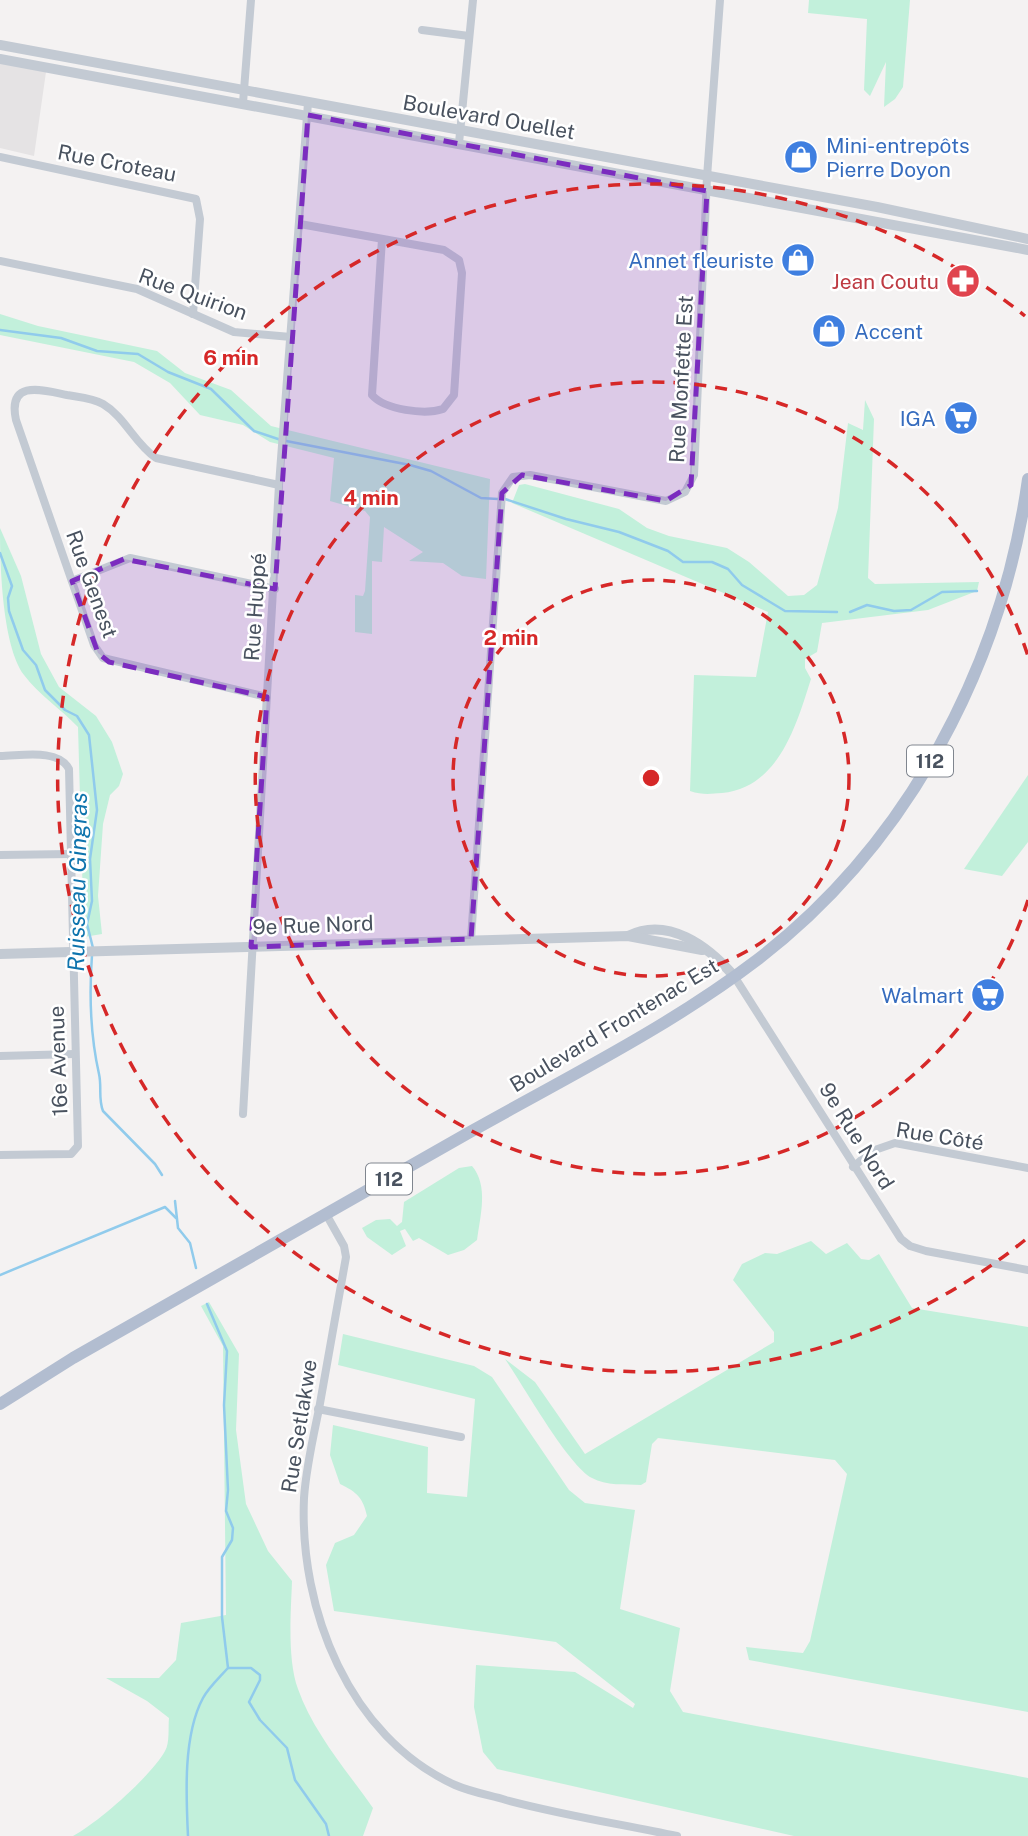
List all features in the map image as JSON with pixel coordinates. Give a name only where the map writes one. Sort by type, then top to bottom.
[{"type":"main road","name":"Boulevard Frontenac Est","points":[[0,1404],[73,1358],[595,1062],[734,976],[779,941],[843,879],[885,828],[936,752],[971,687],[997,617],[1019,536],[1028,479]]},
{"type":"street","points":[[243,103],[251,0]]},
{"type":"street","points":[[459,144],[473,0]]},
{"type":"street","name":"Rue Monfette Est","points":[[471,939],[502,493],[513,477],[530,475],[666,501],[677,498],[691,485],[696,450],[707,177],[720,0]]},
{"type":"street","points":[[422,30],[469,36]]},
{"type":"street","name":"Boulevard Ouellet","points":[[0,46],[244,90],[308,109],[459,144],[707,191],[971,233],[1028,239]]},
{"type":"street","name":"Boulevard Ouellet","points":[[0,58],[243,103],[460,130],[707,177],[971,233],[1028,250]]},
{"type":"street","name":"Rue Huppé","points":[[243,1114],[279,485],[308,109]]},
{"type":"street","name":"Rue Croteau","points":[[0,157],[195,199],[200,219],[193,314]]},
{"type":"street","points":[[300,224],[444,250],[459,260],[462,273],[452,400],[443,409],[431,412],[385,405],[375,399],[370,389],[382,239]]},
{"type":"street","name":"Rue Quirion","points":[[0,261],[137,289],[234,332],[292,337]]},
{"type":"street","name":"Rue Genest","points":[[267,697],[103,659],[94,645],[16,419],[14,406],[17,399],[28,389],[35,388],[96,401],[108,408],[140,445],[156,458],[279,485]]},
{"type":"street","points":[[72,581],[131,558],[275,589]]},
{"type":"street","name":"16e Avenue","points":[[0,756],[54,755],[66,762],[69,769],[77,1150],[71,1154],[0,1155]]},
{"type":"street","points":[[0,855],[71,854]]},
{"type":"street","name":"9e Rue Nord","points":[[0,954],[628,936],[642,929],[665,929],[684,936],[734,976],[853,1167],[895,1231],[910,1246],[1028,1270]]},
{"type":"street","points":[[0,1056],[75,1054]]},
{"type":"street","name":"Rue Côté","points":[[853,1167],[882,1145],[895,1143],[1028,1168]]},
{"type":"street","name":"Rue Setlakwe","points":[[326,1214],[344,1246],[346,1258],[304,1497],[304,1528],[311,1579],[334,1655],[348,1688],[369,1718],[399,1750],[430,1773],[458,1787],[529,1806],[677,1836]]},
{"type":"street","points":[[318,1409],[460,1437]]},
{"type":"highlighted area","points":[[308,115],[707,191],[691,485],[666,501],[522,475],[502,493],[471,939],[251,947],[267,697],[109,662],[98,653],[72,581],[124,559],[275,589]]},
{"type":"shaded area","points":[[0,63],[46,72],[34,156],[0,148]]},
{"type":"green space","points":[[809,0],[910,0],[903,87],[895,99],[884,107],[886,62],[870,96],[864,90],[867,19],[808,13]]},
{"type":"green space","points":[[0,314],[38,326],[157,351],[185,373],[231,390],[271,426],[490,479],[486,579],[462,576],[443,563],[409,561],[423,552],[384,527],[382,562],[372,561],[372,634],[355,632],[355,595],[363,596],[365,591],[370,517],[365,511],[330,501],[334,458],[270,442],[243,425],[200,415],[170,383],[134,362],[0,335]]},
{"type":"green space","points":[[865,400],[874,419],[868,578],[875,584],[979,582],[977,591],[928,610],[822,623],[817,652],[805,659],[805,668],[811,679],[799,716],[771,767],[742,788],[714,794],[690,791],[694,675],[756,677],[768,612],[512,503],[519,485],[525,484],[619,509],[647,528],[669,536],[727,548],[749,562],[788,596],[804,595],[817,585],[838,508],[848,423],[863,430]]},
{"type":"green space","points":[[0,528],[21,576],[41,654],[59,687],[96,716],[112,742],[123,774],[119,786],[110,795],[103,824],[98,896],[102,934],[84,937],[78,727],[30,682],[17,662],[4,604]]},
{"type":"green space","points":[[1028,775],[1028,842],[1002,876],[964,869]]},
{"type":"green space","points":[[472,1166],[482,1192],[481,1211],[477,1240],[464,1250],[448,1255],[419,1238],[413,1241],[405,1229],[400,1231],[406,1246],[392,1255],[367,1237],[362,1228],[376,1220],[390,1219],[397,1226],[402,1222],[404,1202],[459,1168]]},
{"type":"green space","points":[[811,1241],[826,1254],[847,1243],[861,1259],[869,1260],[879,1254],[912,1308],[1028,1327],[1028,1712],[749,1660],[746,1647],[803,1653],[810,1641],[847,1474],[835,1460],[658,1438],[652,1444],[646,1482],[641,1485],[597,1481],[571,1457],[505,1359],[535,1382],[585,1454],[774,1342],[774,1332],[733,1280],[742,1264],[765,1253],[777,1254]]},
{"type":"green space","points":[[209,1302],[239,1354],[236,1430],[246,1504],[268,1551],[292,1581],[290,1635],[292,1664],[298,1689],[321,1736],[373,1808],[363,1836],[73,1836],[124,1798],[158,1761],[168,1744],[169,1718],[147,1701],[106,1678],[159,1678],[176,1660],[181,1623],[226,1615],[223,1346],[201,1306]]},
{"type":"green space","points":[[343,1334],[474,1366],[492,1377],[569,1490],[585,1503],[635,1510],[620,1609],[680,1628],[670,1691],[683,1712],[1028,1778],[1028,1836],[794,1836],[497,1769],[483,1752],[474,1707],[476,1665],[575,1672],[633,1708],[635,1704],[556,1642],[334,1611],[326,1565],[335,1543],[354,1535],[367,1516],[358,1496],[340,1484],[330,1455],[333,1425],[428,1447],[427,1493],[467,1497],[475,1399],[338,1365]]},
{"type":"waterway","points":[[0,330],[61,338],[97,351],[138,354],[168,372],[211,389],[254,431],[281,440],[410,465],[431,471],[481,498],[498,499]]},
{"type":"waterway","points":[[505,499],[566,519],[619,532],[668,551],[683,562],[712,562],[728,569],[742,585],[785,611],[837,612]]},
{"type":"waterway","name":"Ruisseau Gingras","points":[[0,553],[12,586],[8,598],[9,611],[23,650],[36,665],[45,690],[65,710],[77,716],[89,735],[97,810],[90,859],[92,901],[87,924],[93,948]]},
{"type":"waterway","points":[[850,612],[867,605],[894,611],[911,610],[942,592],[977,591]]},
{"type":"waterway","name":"Ruisseau Gingras","points":[[92,955],[91,1015],[103,1111],[155,1164],[162,1175]]},
{"type":"waterway","name":"Ruisseau Gingras","points":[[175,1201],[178,1228],[190,1243],[196,1268]]},
{"type":"waterway","points":[[0,1275],[165,1207],[176,1218]]},
{"type":"waterway","name":"Ruisseau Gingras","points":[[207,1304],[227,1351],[224,1405],[228,1490],[226,1511],[233,1528],[232,1540],[222,1557],[222,1617],[228,1668]]},
{"type":"waterway","name":"Ruisseau Gingras","points":[[228,1668],[251,1668],[260,1675],[249,1702],[260,1720],[287,1748],[295,1780],[326,1824],[329,1836]]},
{"type":"waterway","points":[[188,1836],[187,1766],[192,1729],[203,1698],[227,1669]]},
{"type":"place","name":"Mini-entrepôts Pierre Doyon","points":[[801,157]]},
{"type":"place","name":"Annet fleuriste","points":[[798,260]]},
{"type":"place","name":"Jean Coutu","points":[[963,281]]},
{"type":"place","name":"Accent","points":[[829,331]]},
{"type":"place","name":"IGA","points":[[961,418]]},
{"type":"place","name":"Walmart","points":[[988,995]]}]
